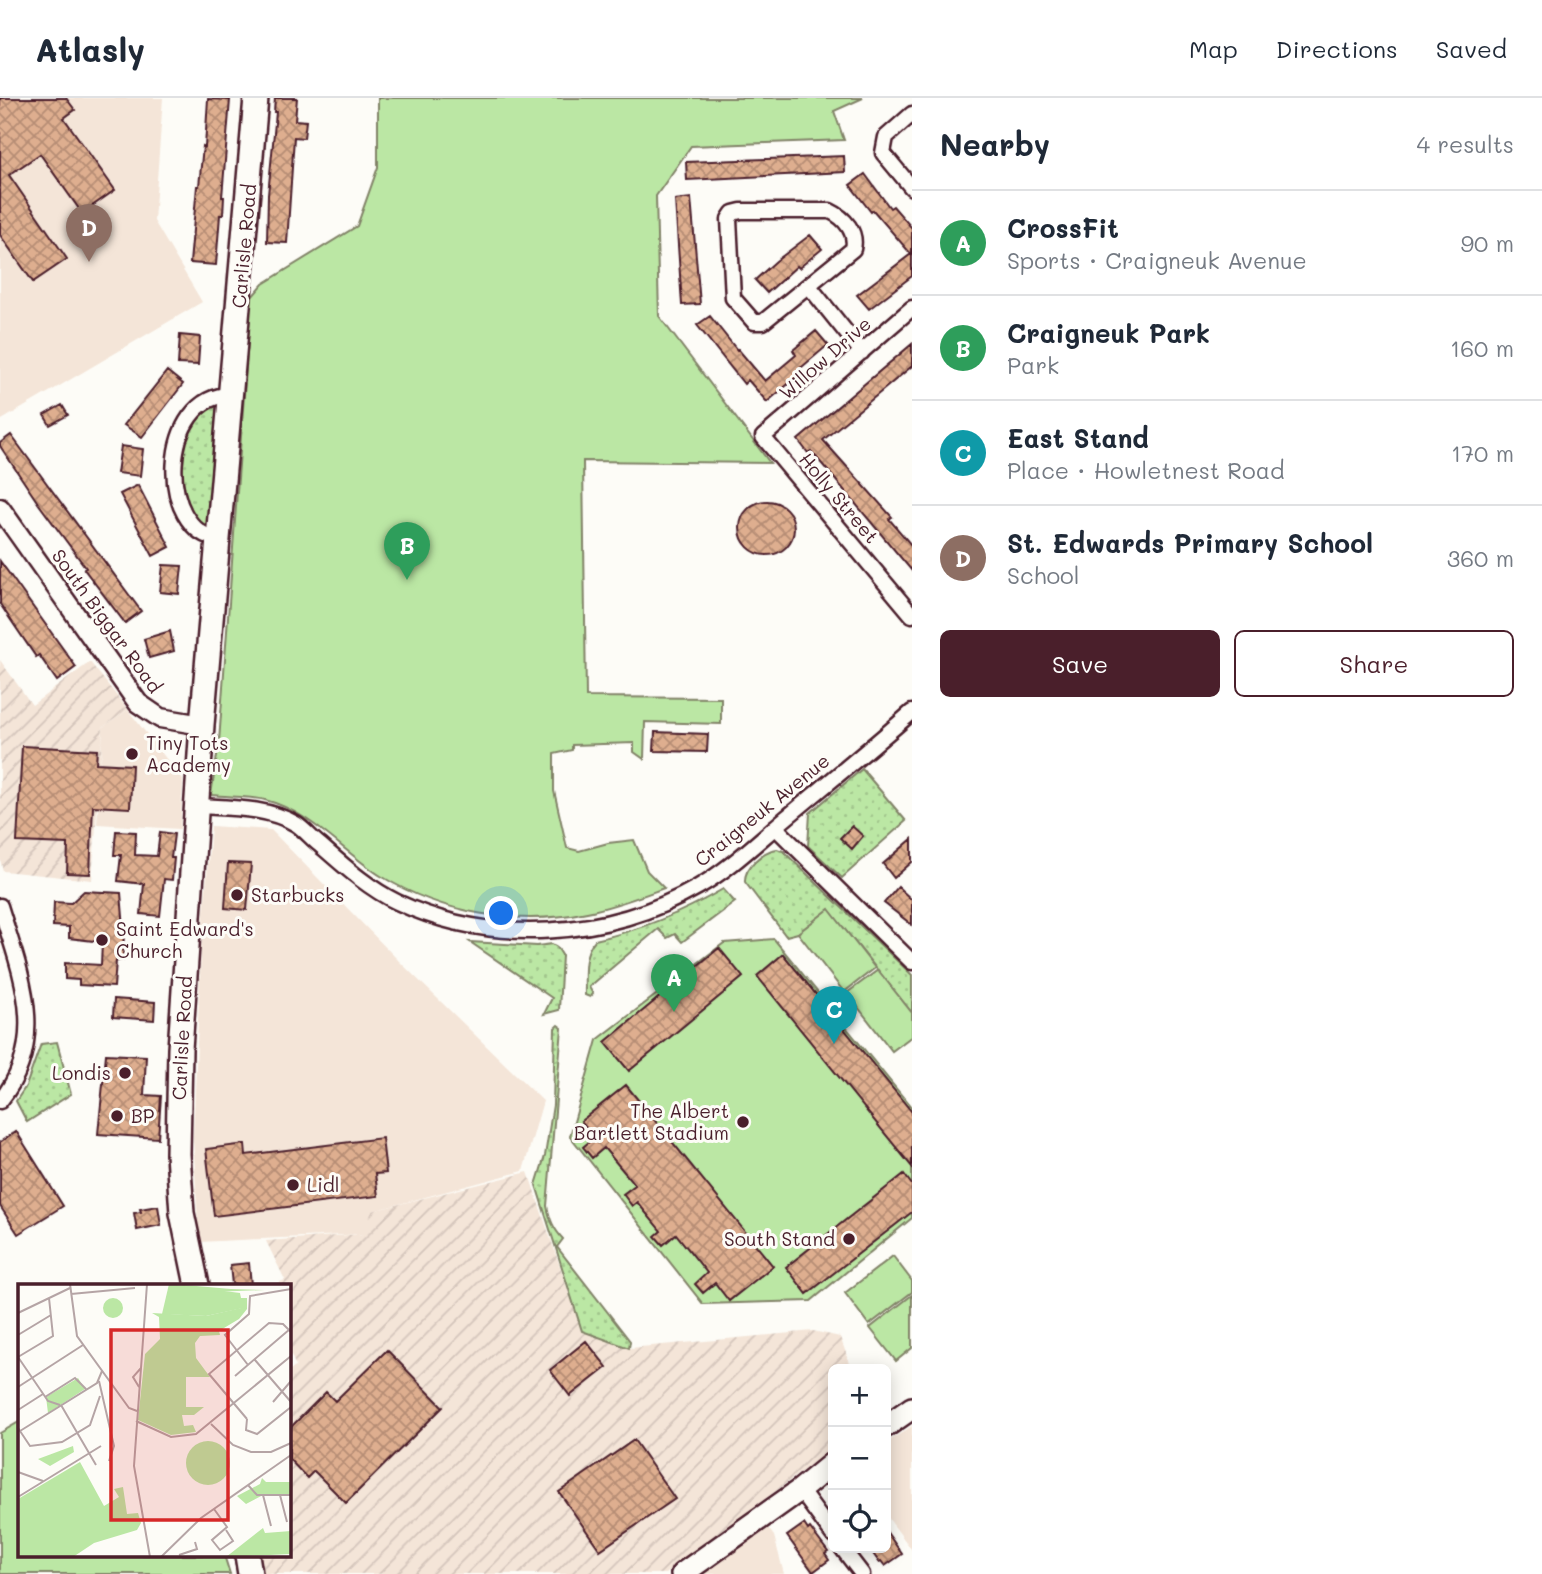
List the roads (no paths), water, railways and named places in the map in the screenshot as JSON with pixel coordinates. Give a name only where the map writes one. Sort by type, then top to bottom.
[{"type":"main road","name":"Carlisle Road","points":[[197,1284],[182,1213],[178,1154],[180,1049],[202,725],[256,98]]},
{"type":"main road","points":[[891,1423],[912,1408]]},
{"type":"main road","points":[[682,1574],[828,1467]]},
{"type":"main road","points":[[247,1556],[250,1574]]},
{"type":"street","points":[[912,114],[886,137],[883,153],[912,188]]},
{"type":"street","points":[[830,211],[840,215],[855,240],[853,248],[809,286],[763,322],[754,323],[733,298],[729,219],[733,213],[830,211]]},
{"type":"street","points":[[809,286],[862,352]]},
{"type":"street","name":"Willow Drive","points":[[763,437],[912,308]]},
{"type":"street","points":[[220,539],[202,535],[186,517],[176,487],[174,465],[177,445],[194,410],[217,394],[231,394]]},
{"type":"street","name":"Holly Street","points":[[763,437],[912,615]]},
{"type":"street","name":"South Biggar Road","points":[[0,508],[138,703],[160,718],[202,725]]},
{"type":"street","name":"Craigneuk Avenue","points":[[198,806],[263,811],[296,824],[359,879],[395,901],[431,916],[471,927],[512,930],[573,928],[638,914],[665,904],[699,886],[735,862],[912,712]]},
{"type":"street","points":[[775,827],[912,962]]},
{"type":"street","points":[[0,906],[27,996],[27,1041],[16,1077],[0,1101]]},
{"type":"street","points":[[800,1490],[828,1528]]},
{"type":"street","points":[[846,1553],[862,1574]]},
{"type":"place","name":"St. Edwards Primary School","points":[[89,262]]},
{"type":"place","name":"Craigneuk Park","points":[[407,580]]},
{"type":"place","name":"Tiny Tots Academy","points":[[132,754]]},
{"type":"place","name":"Starbucks","points":[[237,895]]},
{"type":"place","name":"Saint Edward's Church","points":[[102,940]]},
{"type":"place","name":"CrossFit","points":[[674,1012]]},
{"type":"place","name":"East Stand","points":[[834,1044]]},
{"type":"place","name":"Londis","points":[[125,1073]]},
{"type":"place","name":"BP","points":[[117,1116]]},
{"type":"place","name":"The Albert Bartlett Stadium","points":[[743,1122]]},
{"type":"place","name":"Lidl","points":[[293,1185]]},
{"type":"place","name":"South Stand","points":[[849,1239]]}]
